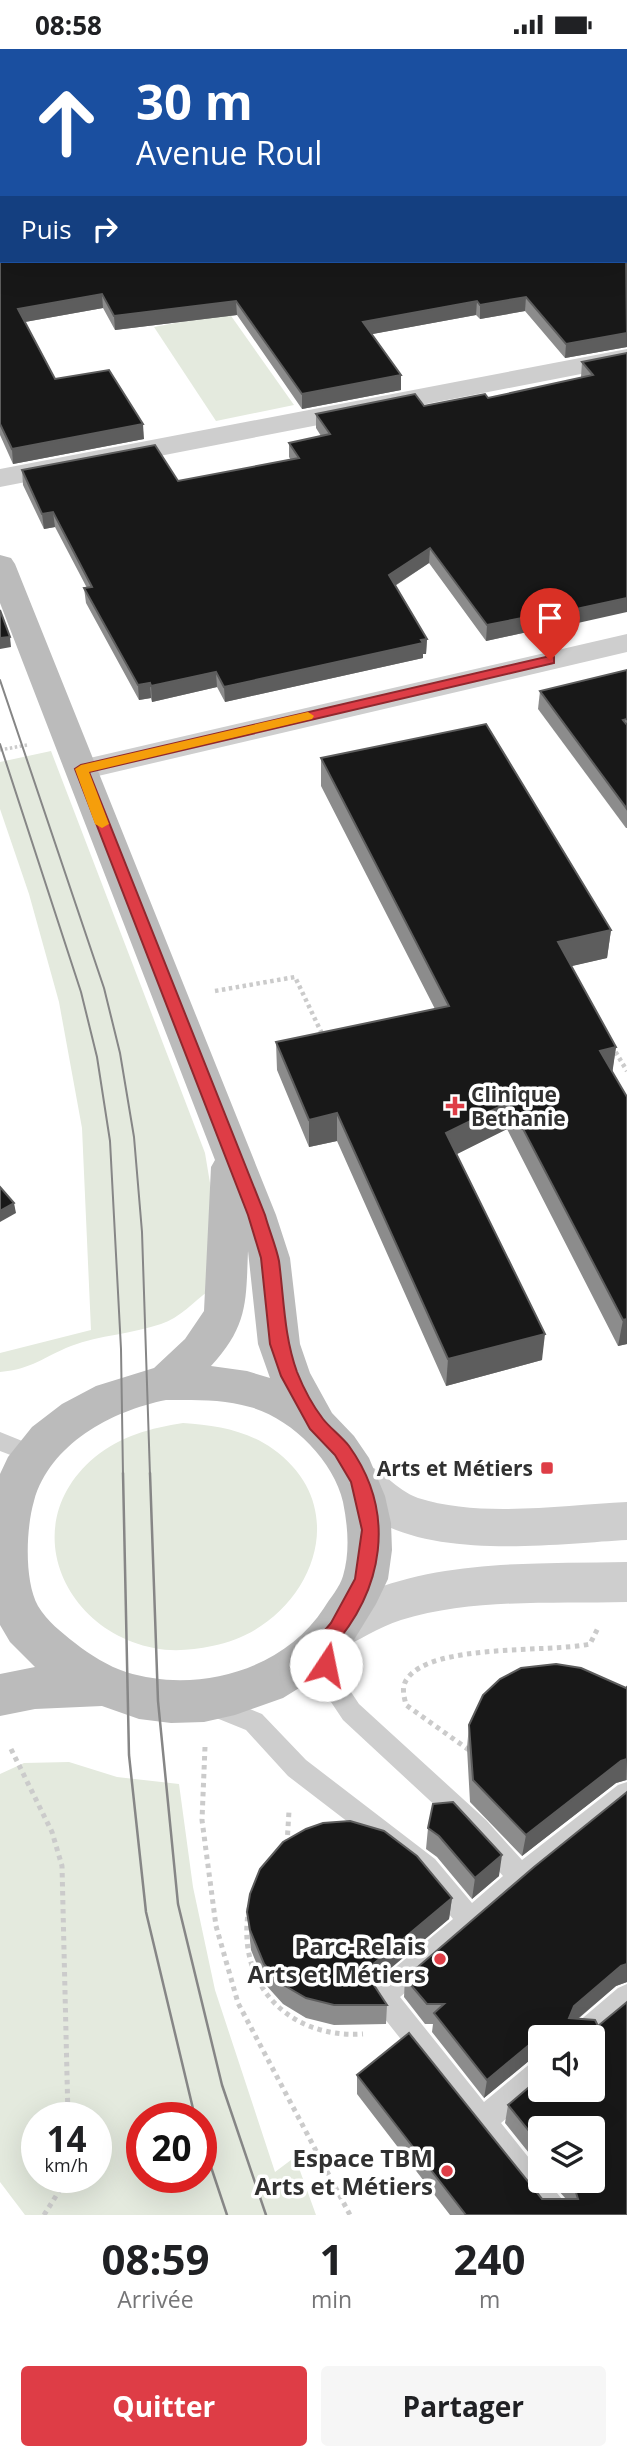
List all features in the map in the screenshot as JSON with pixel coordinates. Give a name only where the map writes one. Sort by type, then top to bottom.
[{"type":"main road","points":[[0,564],[270,1258],[279,1344],[290,1376],[316,1423],[341,1450],[360,1480],[371,1530],[364,1581],[329,1639],[286,1673],[246,1691],[201,1701],[158,1701],[100,1686],[35,1688],[0,1695]]},
{"type":"main road","points":[[166,1383],[202,1352],[225,1311],[232,1155]]},
{"type":"main road","points":[[100,1686],[49,1653],[15,1609],[0,1557],[17,1448],[121,1394],[166,1383],[220,1383],[259,1393],[272,1397],[316,1423]]},
{"type":"street","points":[[0,478],[627,357]]},
{"type":"street","points":[[81,769],[627,643]]},
{"type":"street","points":[[360,1480],[380,1499],[405,1513],[433,1522],[500,1525],[627,1521]]},
{"type":"street","points":[[329,1639],[368,1612],[435,1591],[479,1587],[627,1583]]},
{"type":"lane","points":[[329,1639],[331,1682],[351,1711],[477,1828],[520,1877]]},
{"type":"lane","points":[[201,1701],[254,1723],[297,1768],[426,1867],[471,1921]]},
{"type":"lane","points":[[557,2215],[382,1995],[520,1877],[627,1793]]},
{"type":"lane","points":[[594,2025],[627,1997]]},
{"type":"lane","points":[[483,2121],[528,2082]]},
{"type":"path","points":[[210,992],[295,977],[324,1038],[335,1035]]},
{"type":"path","points":[[608,1038],[627,1071]]},
{"type":"path","points":[[476,1758],[467,1748],[406,1705],[403,1689],[406,1679],[415,1670],[446,1656],[590,1644],[601,1620]]},
{"type":"path","points":[[201,1701],[206,1761],[202,1820],[216,1926],[238,2003],[351,2215]]},
{"type":"path","points":[[12,1749],[52,1832],[62,1867],[68,2102]]},
{"type":"path","points":[[285,1849],[289,1840],[289,1812],[297,1768]]},
{"type":"path","points":[[251,1902],[244,1933],[249,1964],[263,1990],[283,2011],[310,2027],[341,2035],[368,2032]]},
{"type":"path","points":[[44,2215],[58,2193]]},
{"type":"shaded area","points":[[229,313],[294,405],[216,421],[154,327]]},
{"type":"shaded area","points":[[51,751],[205,1153],[210,1183],[210,1290],[181,1314],[161,1324],[82,1342],[30,1365],[0,1372],[0,1353],[91,1330],[82,1128],[59,1002],[29,894],[0,809],[0,762]]},
{"type":"shaded area","points":[[183,1423],[230,1430],[252,1437],[273,1449],[299,1475],[314,1504],[317,1535],[310,1565],[295,1593],[273,1617],[245,1635],[212,1646],[168,1650],[122,1637],[95,1620],[74,1597],[60,1571],[55,1542],[58,1512],[71,1483],[95,1457],[137,1434]]},
{"type":"shaded area","points":[[69,1762],[117,1777],[179,1784],[193,1887],[215,1990],[275,2172],[295,2157],[316,2215],[25,2215],[0,2182],[0,1774],[24,1763]]},
{"type":"building","points":[[0,263],[626,263],[627,333],[566,344],[526,297],[480,305],[477,301],[363,322],[401,375],[302,394],[236,301],[114,316],[102,294],[18,309],[55,379],[109,370],[143,424],[12,449],[0,424]]},
{"type":"building","points":[[627,353],[627,598],[487,625],[430,548],[389,575],[427,639],[421,640],[423,643],[224,687],[216,672],[151,686],[150,683],[138,685],[84,588],[92,587],[53,512],[42,514],[22,470],[155,445],[178,481],[299,458],[289,443],[330,434],[316,414],[415,394],[424,406],[485,394],[488,398],[593,375],[582,362]]},
{"type":"building","points":[[0,610],[10,637],[0,638]]},
{"type":"building","points":[[627,670],[627,719],[623,720],[627,725],[627,809],[540,691]]},
{"type":"building","points":[[486,724],[611,930],[558,942],[616,1047],[600,1051],[627,1097],[627,1319],[623,1320],[509,1102],[446,1133],[545,1334],[448,1359],[337,1113],[309,1120],[276,1042],[449,1006],[321,758]]},
{"type":"building","points":[[0,1187],[14,1203],[0,1211]]},
{"type":"building","points":[[556,1664],[581,1668],[627,1687],[627,1759],[526,1835],[473,1780],[469,1725],[483,1695],[500,1679],[521,1668]]},
{"type":"building","points":[[627,1792],[627,1964],[621,1966],[574,2006],[569,2018],[595,2020],[598,2025],[528,2025],[528,2046],[487,2080],[434,2013],[444,2004],[427,2004],[405,1978],[534,1867]]},
{"type":"building","points":[[453,1802],[502,1855],[475,1878],[439,1836],[428,1828],[433,1804]]},
{"type":"building","points":[[350,1821],[384,1831],[417,1856],[452,1898],[372,1965],[368,1976],[387,2005],[334,2005],[306,1998],[282,1984],[264,1964],[250,1930],[247,1912],[250,1894],[260,1869],[283,1842],[323,1823]]},
{"type":"building","points":[[627,2002],[627,2215],[466,2215],[357,2075],[409,2033],[528,2182],[528,2193],[537,2193],[542,2199],[578,2199],[576,2193],[605,2193],[605,2116],[528,2116],[528,2130],[508,2105],[528,2088],[528,2102],[605,2102],[605,2025],[599,2025]]},
{"type":"tram line","points":[[0,680],[104,988],[120,1053],[134,1137],[142,1232],[150,1475]]},
{"type":"tram line","points":[[0,744],[81,992],[97,1057],[110,1141],[121,1349],[123,1475]]},
{"type":"tram line","points":[[123,1473],[129,1755],[146,1912],[191,2102]]},
{"type":"tram line","points":[[150,1473],[158,1701],[178,1904],[222,2085],[266,2215]]},
{"type":"tram line","points":[[217,2185],[227,2215]]},
{"type":"slow traffic","points":[[102,824],[81,769],[308,716]]},
{"type":"place","name":"Clinique Bethanie","points":[[455,1106]]},
{"type":"place","name":"Arts et Métiers","points":[[547,1468]]},
{"type":"place","name":"Parc-Relais Arts et Métiers","points":[[440,1959]]},
{"type":"place","name":"Espace TBM Arts et Métiers","points":[[447,2171]]},
{"type":"route","points":[[326,1665],[320,1648],[337,1629],[364,1581],[371,1530],[360,1480],[341,1450],[316,1423],[290,1376],[279,1344],[270,1258],[256,1215],[81,769],[550,660]]}]
